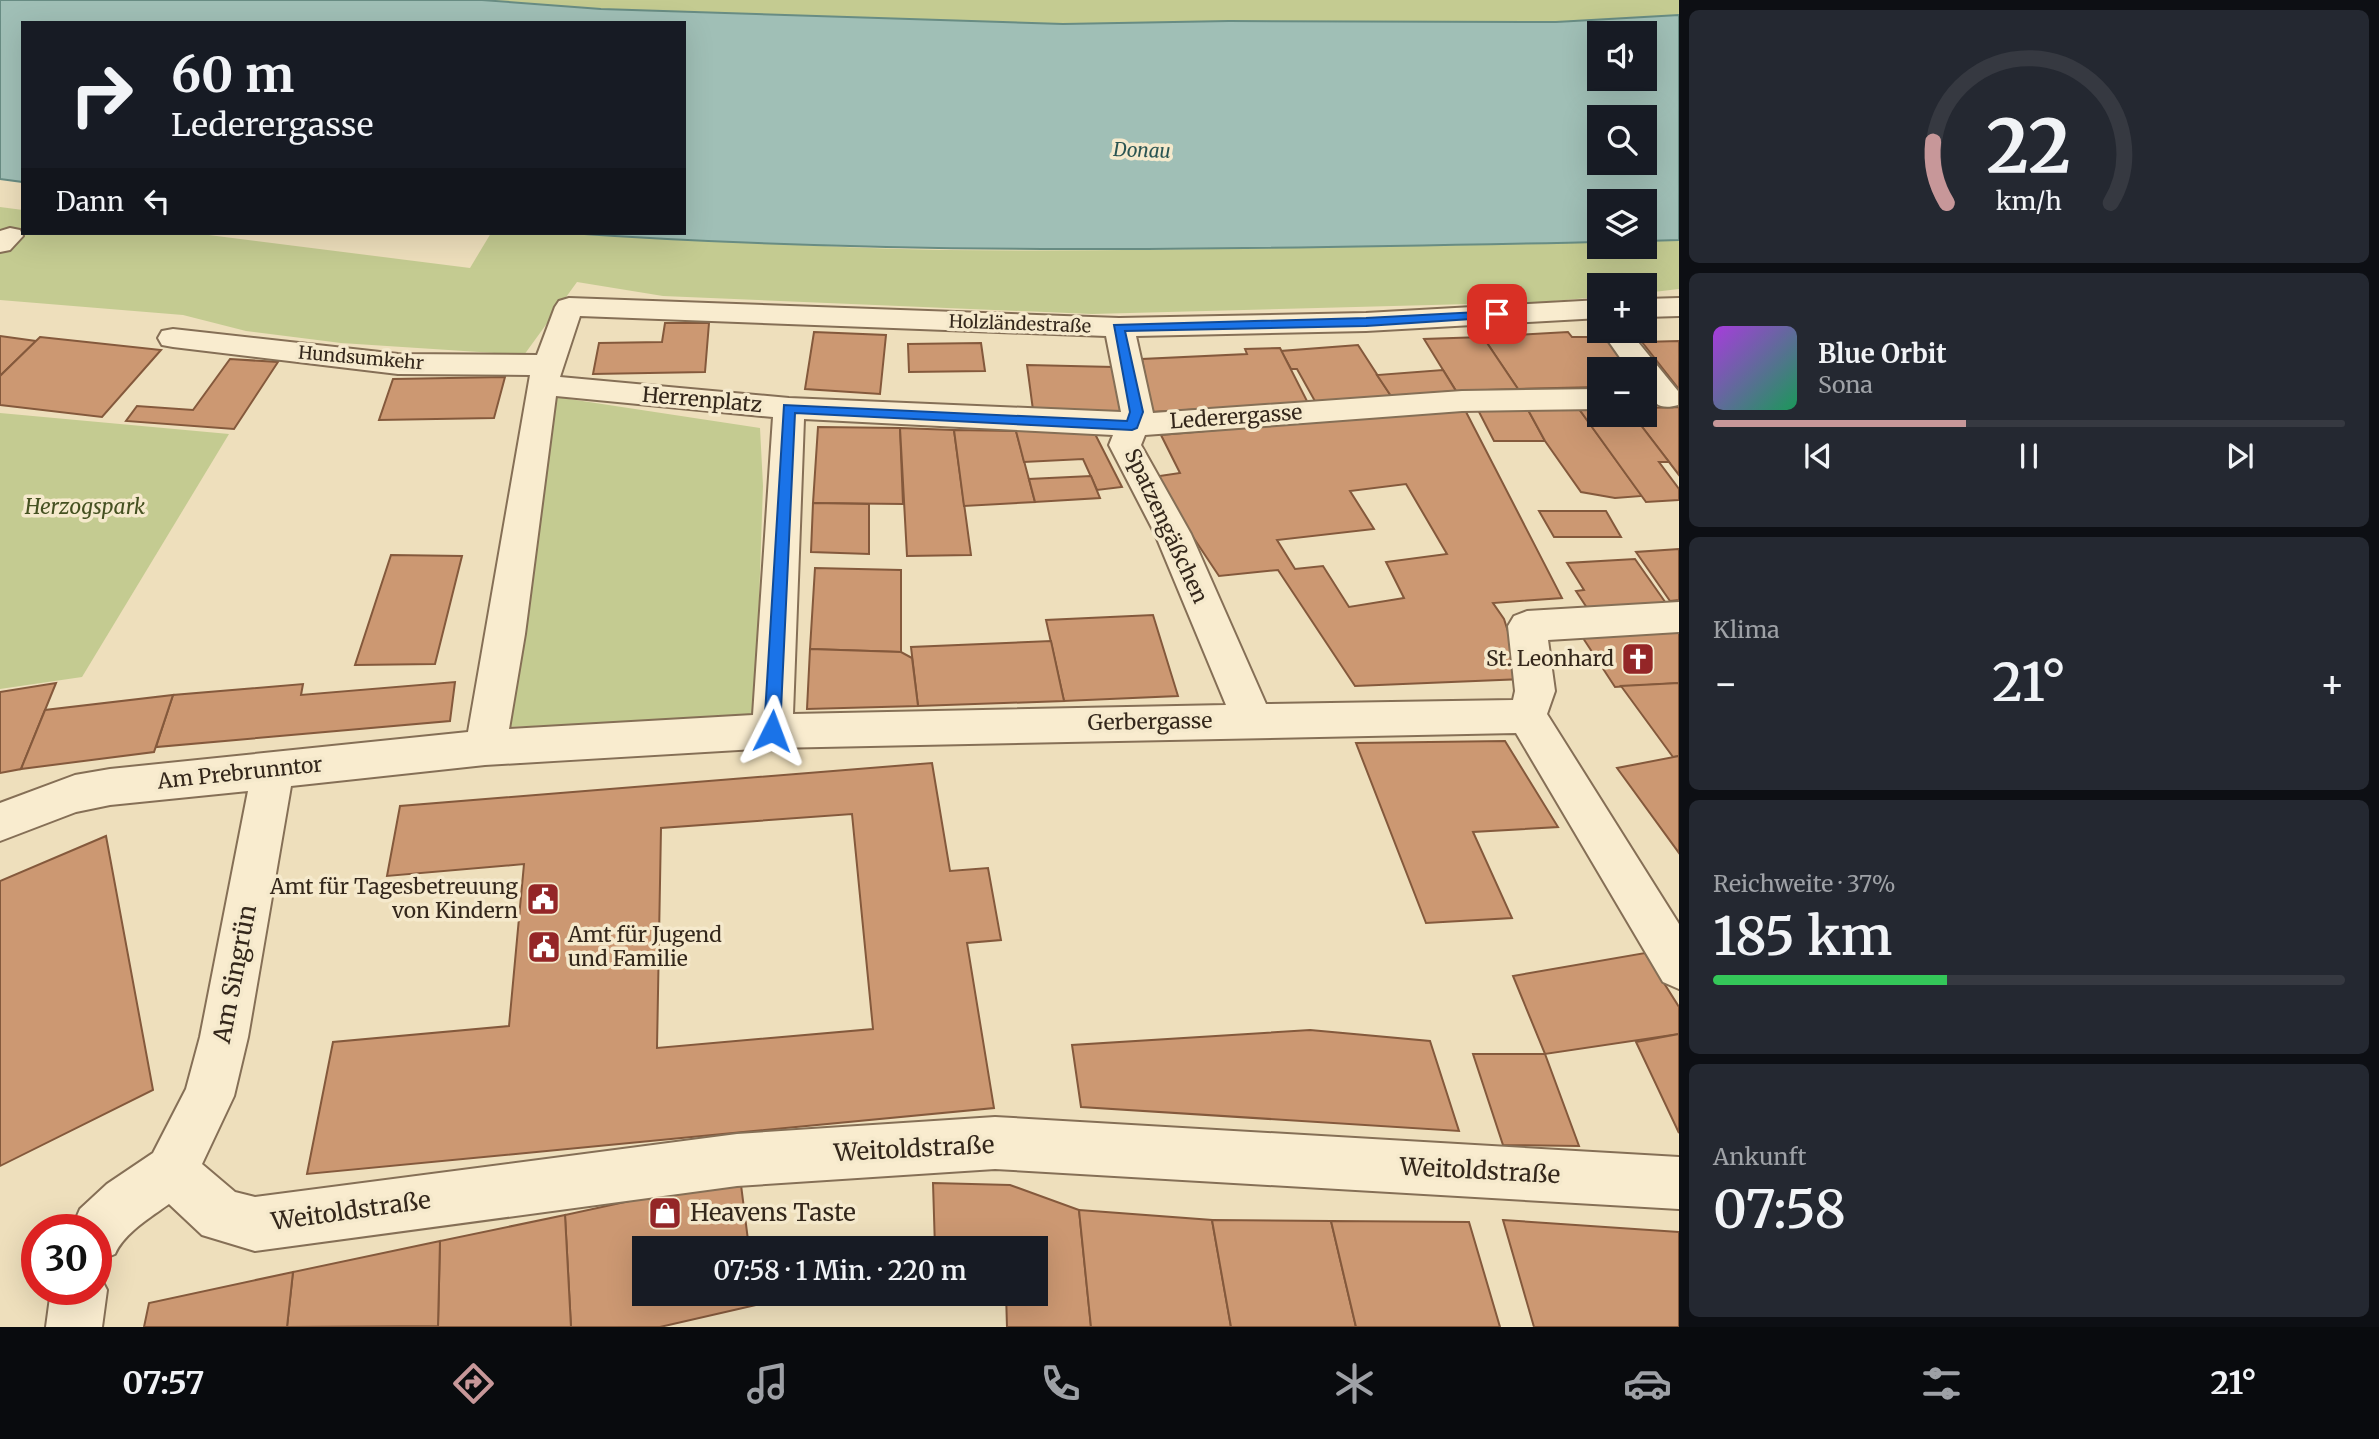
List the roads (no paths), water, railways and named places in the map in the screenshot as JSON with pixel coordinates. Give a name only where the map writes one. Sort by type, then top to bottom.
[{"type":"street","name":"Holzländestraße","points":[[546,375],[569,307],[1119,327],[1587,316]]},
{"type":"street","points":[[1657,307],[1679,307]]},
{"type":"street","name":"Spatzengäßchen","points":[[1119,327],[1137,412],[1125,445],[1173,534],[1252,719]]},
{"type":"street","name":"Hundsumkehr","points":[[173,338],[398,365],[546,375]]},
{"type":"street","name":"Holzländestraße","points":[[1623,343],[1634,357]]},
{"type":"street","points":[[546,375],[506,634],[485,748],[772,731]]},
{"type":"street","name":"Herrenplatz","points":[[546,375],[789,408],[772,731]]},
{"type":"street","name":"Lederergasse","points":[[789,408],[1132,425],[1462,401],[1587,399]]},
{"type":"street","points":[[1679,617],[1527,626],[1535,691],[1527,716],[1679,967]]},
{"type":"street","name":"Gerbergasse","points":[[772,731],[1252,719],[1527,716]]},
{"type":"street","name":"Am Prebrunntor","points":[[0,822],[75,794],[273,769],[485,748]]},
{"type":"street","name":"Am Singrün","points":[[171,1171],[209,1096],[224,1037],[273,769]]},
{"type":"street","name":"Weitoldstraße","points":[[171,1171],[221,1216],[255,1224],[737,1160],[995,1143],[1679,1183]]},
{"type":"street","points":[[112,1216],[171,1171]]},
{"type":"street","points":[[74,1327],[77,1305]]},
{"type":"water","name":"Donau","points":[[0,0],[482,0],[601,9],[1063,24],[1229,21],[1556,22],[1679,15],[1679,240],[1657,241],[1657,189],[1587,189],[1587,242],[1084,249],[826,246],[601,235],[686,235],[686,21],[21,21],[21,182],[0,179]]},
{"type":"place","name":"St. Leonhard","points":[[1638,659]]},
{"type":"place","name":"Amt für Tagesbetreuung von Kindern","points":[[543,899]]},
{"type":"place","name":"Amt für Jugend und Familie","points":[[544,947]]},
{"type":"place","name":"Heavens Taste","points":[[665,1213]]},
{"type":"park label","name":"Herzogspark","points":[[85,507]]}]
